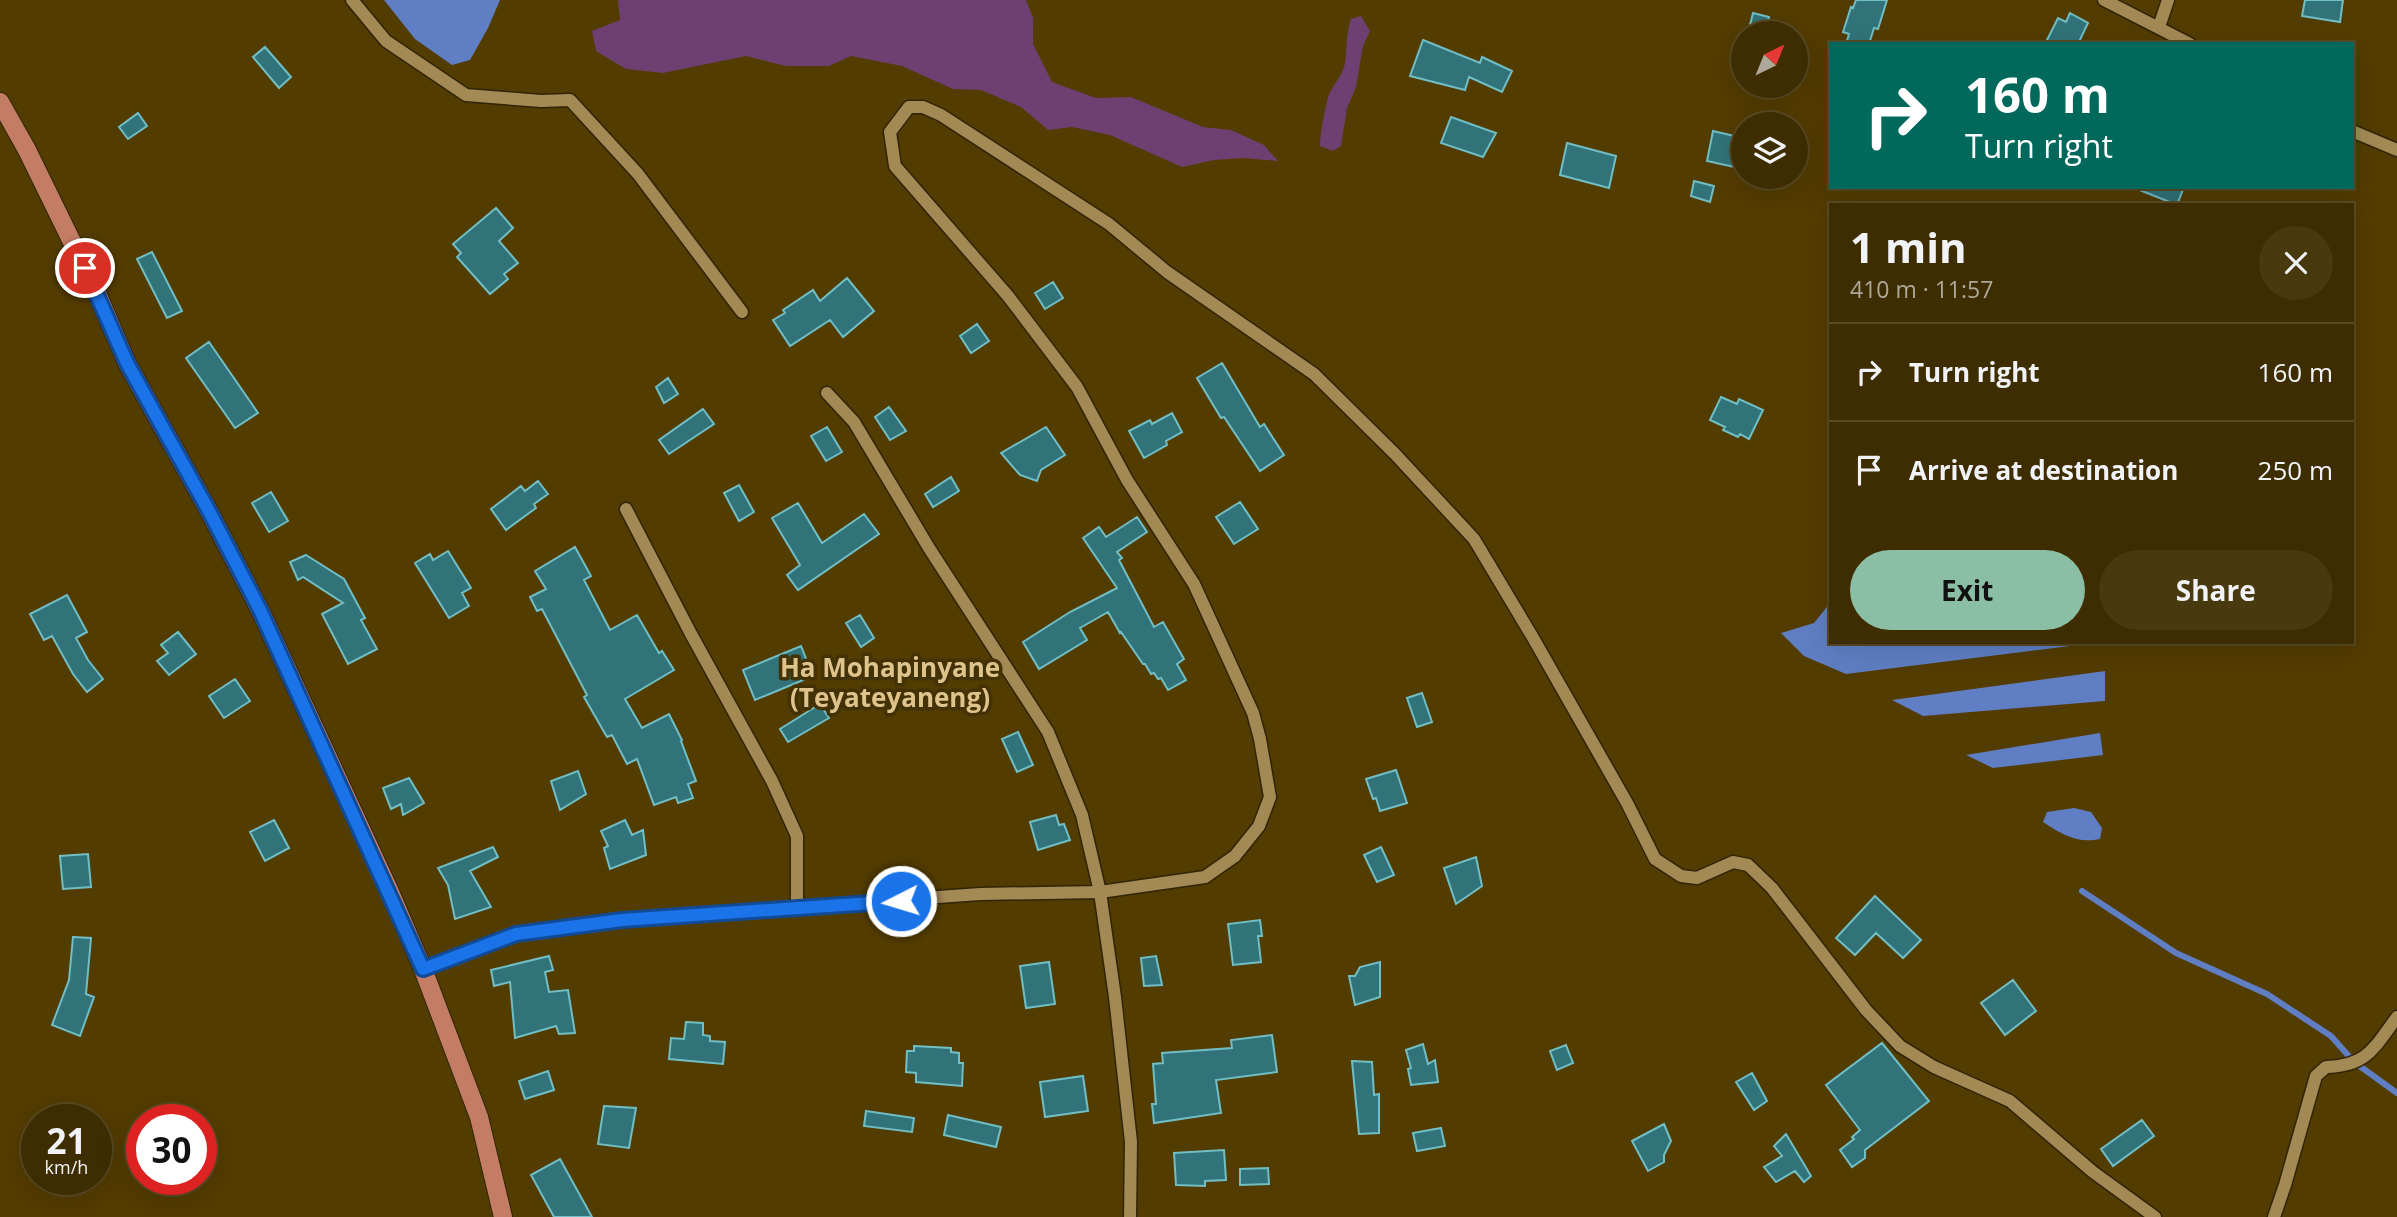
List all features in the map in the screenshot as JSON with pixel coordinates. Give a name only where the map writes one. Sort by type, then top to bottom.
[{"type":"main road","points":[[0,102],[33,162],[96,291],[127,363],[260,610],[423,969],[479,1117],[503,1217]]},
{"type":"street","points":[[352,0],[386,41],[466,95],[541,102],[570,100],[638,174],[742,312]]},
{"type":"street","points":[[2104,0],[2186,42]]},
{"type":"street","points":[[2159,27],[2168,0]]},
{"type":"street","points":[[423,969],[516,934],[622,920],[980,894],[1100,892],[1205,877],[1236,856],[1259,826],[1270,797],[1260,739],[1253,713],[1194,584],[1127,480],[1077,387],[1008,296],[895,166],[890,132],[909,107],[923,107],[941,115],[1099,217],[1167,272],[1314,374],[1395,454],[1474,539],[1627,803],[1655,859],[1681,876],[1697,878],[1733,862],[1748,864],[1772,888],[1866,1010],[1900,1045],[1934,1067],[2010,1101],[2093,1172],[2155,1217]]},
{"type":"street","points":[[2354,132],[2397,150]]},
{"type":"street","points":[[827,393],[854,422],[929,548],[1048,732],[1082,815],[1100,892],[1115,997],[1131,1142],[1130,1217]]},
{"type":"street","points":[[626,509],[772,781],[797,836],[797,909]]},
{"type":"street","points":[[2274,1217],[2316,1076],[2326,1067],[2339,1067],[2368,1057],[2397,1017]]},
{"type":"shaded area","points":[[618,0],[1026,0],[1033,18],[1033,44],[1052,82],[1096,98],[1131,97],[1203,127],[1231,130],[1264,145],[1278,161],[1242,158],[1214,160],[1182,167],[1110,135],[1072,127],[1048,130],[1021,107],[981,90],[953,89],[902,66],[851,56],[829,66],[786,66],[746,56],[663,73],[626,69],[596,51],[592,31],[620,20]]},
{"type":"shaded area","points":[[1361,16],[1370,31],[1363,46],[1356,87],[1347,108],[1341,146],[1333,151],[1320,146],[1324,115],[1328,97],[1344,68],[1351,19]]},
{"type":"water","points":[[384,0],[500,0],[470,60],[452,65],[415,39]]},
{"type":"water","points":[[1829,604],[1829,644],[2087,644],[1846,674],[1804,656],[1781,633],[1814,623]]},
{"type":"water","points":[[2105,671],[2105,701],[1923,716],[1892,700]]},
{"type":"water","points":[[2100,733],[2103,755],[1993,768],[1966,755]]},
{"type":"water","points":[[2074,808],[2091,812],[2102,828],[2100,839],[2077,839],[2043,822],[2047,812]]},
{"type":"building","points":[[1856,0],[1887,0],[1878,29],[1874,28],[1870,42],[1847,42],[1849,34],[1843,32],[1851,7],[1853,8]]},
{"type":"building","points":[[2305,0],[2343,0],[2340,22],[2302,16]]},
{"type":"building","points":[[1753,13],[1769,17],[1768,21],[1751,21]]},
{"type":"building","points":[[2070,13],[2088,23],[2079,42],[2046,42],[2058,18],[2066,22]]},
{"type":"building","points":[[1423,40],[1480,63],[1482,57],[1512,71],[1502,92],[1469,77],[1465,90],[1410,76]]},
{"type":"building","points":[[265,47],[291,77],[279,88],[253,57]]},
{"type":"building","points":[[138,113],[147,126],[128,139],[119,127]]},
{"type":"building","points":[[1451,117],[1496,133],[1483,157],[1441,143]]},
{"type":"building","points":[[1713,131],[1731,135],[1731,166],[1707,161]]},
{"type":"building","points":[[1567,143],[1616,156],[1609,188],[1560,175]]},
{"type":"building","points":[[1694,181],[1714,186],[1710,202],[1691,196]]},
{"type":"building","points":[[2137,189],[2183,189],[2178,203]]},
{"type":"building","points":[[496,208],[513,228],[499,241],[518,263],[504,274],[508,279],[490,294],[457,257],[461,253],[453,244]]},
{"type":"building","points":[[152,252],[182,311],[167,318],[137,259]]},
{"type":"building","points":[[847,278],[874,311],[843,337],[830,320],[790,346],[773,320],[813,290],[820,301]]},
{"type":"building","points":[[1053,282],[1063,298],[1045,309],[1035,293]]},
{"type":"building","points":[[977,324],[989,341],[971,353],[960,336]]},
{"type":"building","points":[[209,342],[258,413],[235,428],[186,358]]},
{"type":"building","points":[[1222,363],[1260,427],[1264,424],[1284,455],[1260,471],[1224,417],[1221,418],[1197,378]]},
{"type":"building","points":[[668,378],[678,394],[664,403],[656,387]]},
{"type":"building","points":[[1721,397],[1737,404],[1739,399],[1763,410],[1749,439],[1723,430],[1725,427],[1710,420]]},
{"type":"building","points":[[889,407],[906,431],[890,440],[875,417]]},
{"type":"building","points":[[703,409],[714,424],[669,454],[659,440]]},
{"type":"building","points":[[1172,413],[1182,432],[1166,441],[1167,445],[1144,458],[1129,431],[1150,420],[1152,424]]},
{"type":"building","points":[[827,427],[842,452],[826,461],[811,436]]},
{"type":"building","points":[[1046,427],[1065,455],[1041,470],[1037,481],[1020,475],[1001,453]]},
{"type":"building","points":[[951,477],[959,491],[933,507],[925,494]]},
{"type":"building","points":[[538,481],[548,494],[534,504],[536,508],[506,530],[491,509],[521,486],[525,491]]},
{"type":"building","points":[[739,485],[754,512],[739,521],[724,493]]},
{"type":"building","points":[[271,492],[288,521],[269,532],[252,503]]},
{"type":"building","points":[[1240,502],[1258,529],[1234,544],[1216,517]]},
{"type":"building","points":[[798,503],[822,543],[864,514],[879,534],[798,590],[787,575],[800,565],[772,518]]},
{"type":"building","points":[[1137,517],[1147,532],[1117,552],[1122,558],[1119,560],[1154,627],[1163,622],[1184,659],[1177,664],[1186,680],[1168,690],[1161,678],[1151,674],[1143,664],[1108,612],[1080,628],[1087,640],[1039,669],[1023,642],[1070,612],[1117,588],[1083,538],[1099,527],[1106,537]]},
{"type":"building","points":[[575,547],[591,576],[584,580],[610,630],[637,615],[659,653],[662,651],[674,670],[625,699],[642,728],[669,714],[682,740],[696,781],[688,784],[693,798],[678,803],[676,797],[654,805],[637,759],[627,764],[612,735],[607,737],[584,697],[587,695],[542,609],[537,611],[530,597],[546,589],[535,571]]},
{"type":"building","points":[[448,551],[471,588],[462,593],[469,606],[449,618],[415,563],[430,554],[433,560]]},
{"type":"building","points":[[306,555],[344,579],[365,618],[361,620],[377,649],[348,664],[322,614],[343,603],[303,577],[298,580],[290,562]]},
{"type":"building","points":[[67,595],[87,632],[76,638],[103,679],[87,692],[73,674],[52,636],[44,640],[30,614]]},
{"type":"building","points":[[860,615],[874,638],[861,647],[846,623]]},
{"type":"building","points":[[178,632],[196,654],[169,675],[157,661],[168,653],[161,645]]},
{"type":"building","points":[[801,646],[813,676],[755,700],[743,670]]},
{"type":"building","points":[[235,679],[250,701],[224,718],[209,696]]},
{"type":"building","points":[[1422,693],[1432,722],[1417,727],[1407,698]]},
{"type":"building","points":[[820,704],[829,718],[788,742],[780,729]]},
{"type":"building","points":[[1018,732],[1033,765],[1017,772],[1002,739]]},
{"type":"building","points":[[1396,770],[1407,803],[1380,811],[1366,779]]},
{"type":"building","points":[[578,771],[586,794],[560,810],[551,781]]},
{"type":"building","points":[[409,778],[424,803],[403,815],[401,804],[391,809],[383,788]]},
{"type":"building","points":[[1056,815],[1059,825],[1064,824],[1070,840],[1038,850],[1030,822]]},
{"type":"building","points":[[274,820],[289,848],[265,861],[250,832]]},
{"type":"building","points":[[625,820],[632,835],[643,830],[646,855],[610,869],[604,848],[608,846],[601,831]]},
{"type":"building","points":[[493,847],[498,857],[470,871],[491,907],[455,919],[448,885],[438,868]]},
{"type":"building","points":[[1381,847],[1394,875],[1377,882],[1364,855]]},
{"type":"building","points":[[88,854],[91,887],[63,889],[60,856]]},
{"type":"building","points":[[1476,857],[1482,886],[1456,904],[1444,868]]},
{"type":"building","points":[[1875,896],[1921,940],[1903,958],[1876,933],[1855,955],[1836,938]]},
{"type":"building","points":[[1260,920],[1262,936],[1258,936],[1261,962],[1233,965],[1228,924]]},
{"type":"building","points":[[73,937],[91,938],[86,994],[94,997],[80,1036],[52,1025],[69,980]]},
{"type":"building","points":[[549,956],[553,970],[545,972],[549,992],[568,990],[575,1033],[559,1034],[556,1026],[515,1038],[510,982],[494,986],[491,970]]},
{"type":"building","points":[[1156,956],[1162,985],[1144,986],[1141,958]]},
{"type":"building","points":[[1049,962],[1055,1004],[1026,1008],[1020,966]]},
{"type":"building","points":[[1380,962],[1380,997],[1355,1005],[1349,976],[1355,976],[1360,967]]},
{"type":"building","points":[[2013,980],[2036,1011],[2005,1035],[1981,1003]]},
{"type":"building","points":[[686,1022],[703,1023],[703,1035],[710,1036],[710,1041],[725,1042],[723,1064],[669,1059],[671,1038],[684,1039]]},
{"type":"building","points":[[1272,1035],[1277,1072],[1216,1080],[1221,1113],[1154,1123],[1152,1104],[1156,1104],[1153,1064],[1163,1063],[1162,1053],[1232,1048],[1231,1040]]},
{"type":"building","points":[[1882,1043],[1929,1101],[1865,1150],[1865,1158],[1852,1167],[1840,1150],[1854,1139],[1852,1137],[1860,1130],[1826,1085]]},
{"type":"building","points":[[1423,1044],[1428,1064],[1435,1060],[1438,1082],[1411,1085],[1408,1069],[1411,1068],[1406,1050]]},
{"type":"building","points":[[1566,1045],[1573,1063],[1557,1070],[1550,1051]]},
{"type":"building","points":[[914,1046],[951,1048],[951,1052],[959,1053],[959,1063],[963,1063],[962,1086],[916,1082],[916,1073],[906,1072],[907,1051],[914,1051]]},
{"type":"building","points":[[1352,1061],[1372,1062],[1374,1095],[1379,1094],[1379,1133],[1359,1134]]},
{"type":"building","points":[[548,1071],[554,1090],[525,1099],[519,1081]]},
{"type":"building","points":[[1752,1073],[1767,1101],[1754,1110],[1736,1082]]},
{"type":"building","points":[[1083,1076],[1088,1111],[1045,1117],[1040,1082]]},
{"type":"building","points":[[604,1106],[636,1108],[629,1148],[598,1144]]},
{"type":"building","points":[[866,1111],[914,1118],[912,1132],[864,1126]]},
{"type":"building","points":[[948,1115],[1001,1127],[996,1147],[944,1135]]},
{"type":"building","points":[[2142,1120],[2154,1136],[2113,1166],[2101,1149]]},
{"type":"building","points":[[1664,1124],[1671,1141],[1664,1155],[1664,1162],[1648,1171],[1632,1141]]},
{"type":"building","points":[[1441,1128],[1445,1146],[1417,1151],[1413,1133]]},
{"type":"building","points":[[1786,1134],[1811,1176],[1804,1182],[1795,1171],[1776,1182],[1764,1167],[1782,1156],[1774,1146]]},
{"type":"building","points":[[1224,1150],[1226,1180],[1205,1181],[1205,1186],[1176,1185],[1174,1153]]},
{"type":"building","points":[[560,1159],[592,1217],[554,1217],[531,1175]]},
{"type":"building","points":[[1268,1168],[1269,1184],[1240,1185],[1240,1169]]},
{"type":"waterway","points":[[2082,891],[2176,953],[2267,994],[2331,1036],[2354,1062],[2397,1093]]},
{"type":"district","name":"Ha Mohapinyane (Teyateyaneng)","points":[[890,682]]},
{"type":"route","points":[[85,268],[127,363],[260,610],[423,969],[516,934],[622,920],[901,901]]}]
